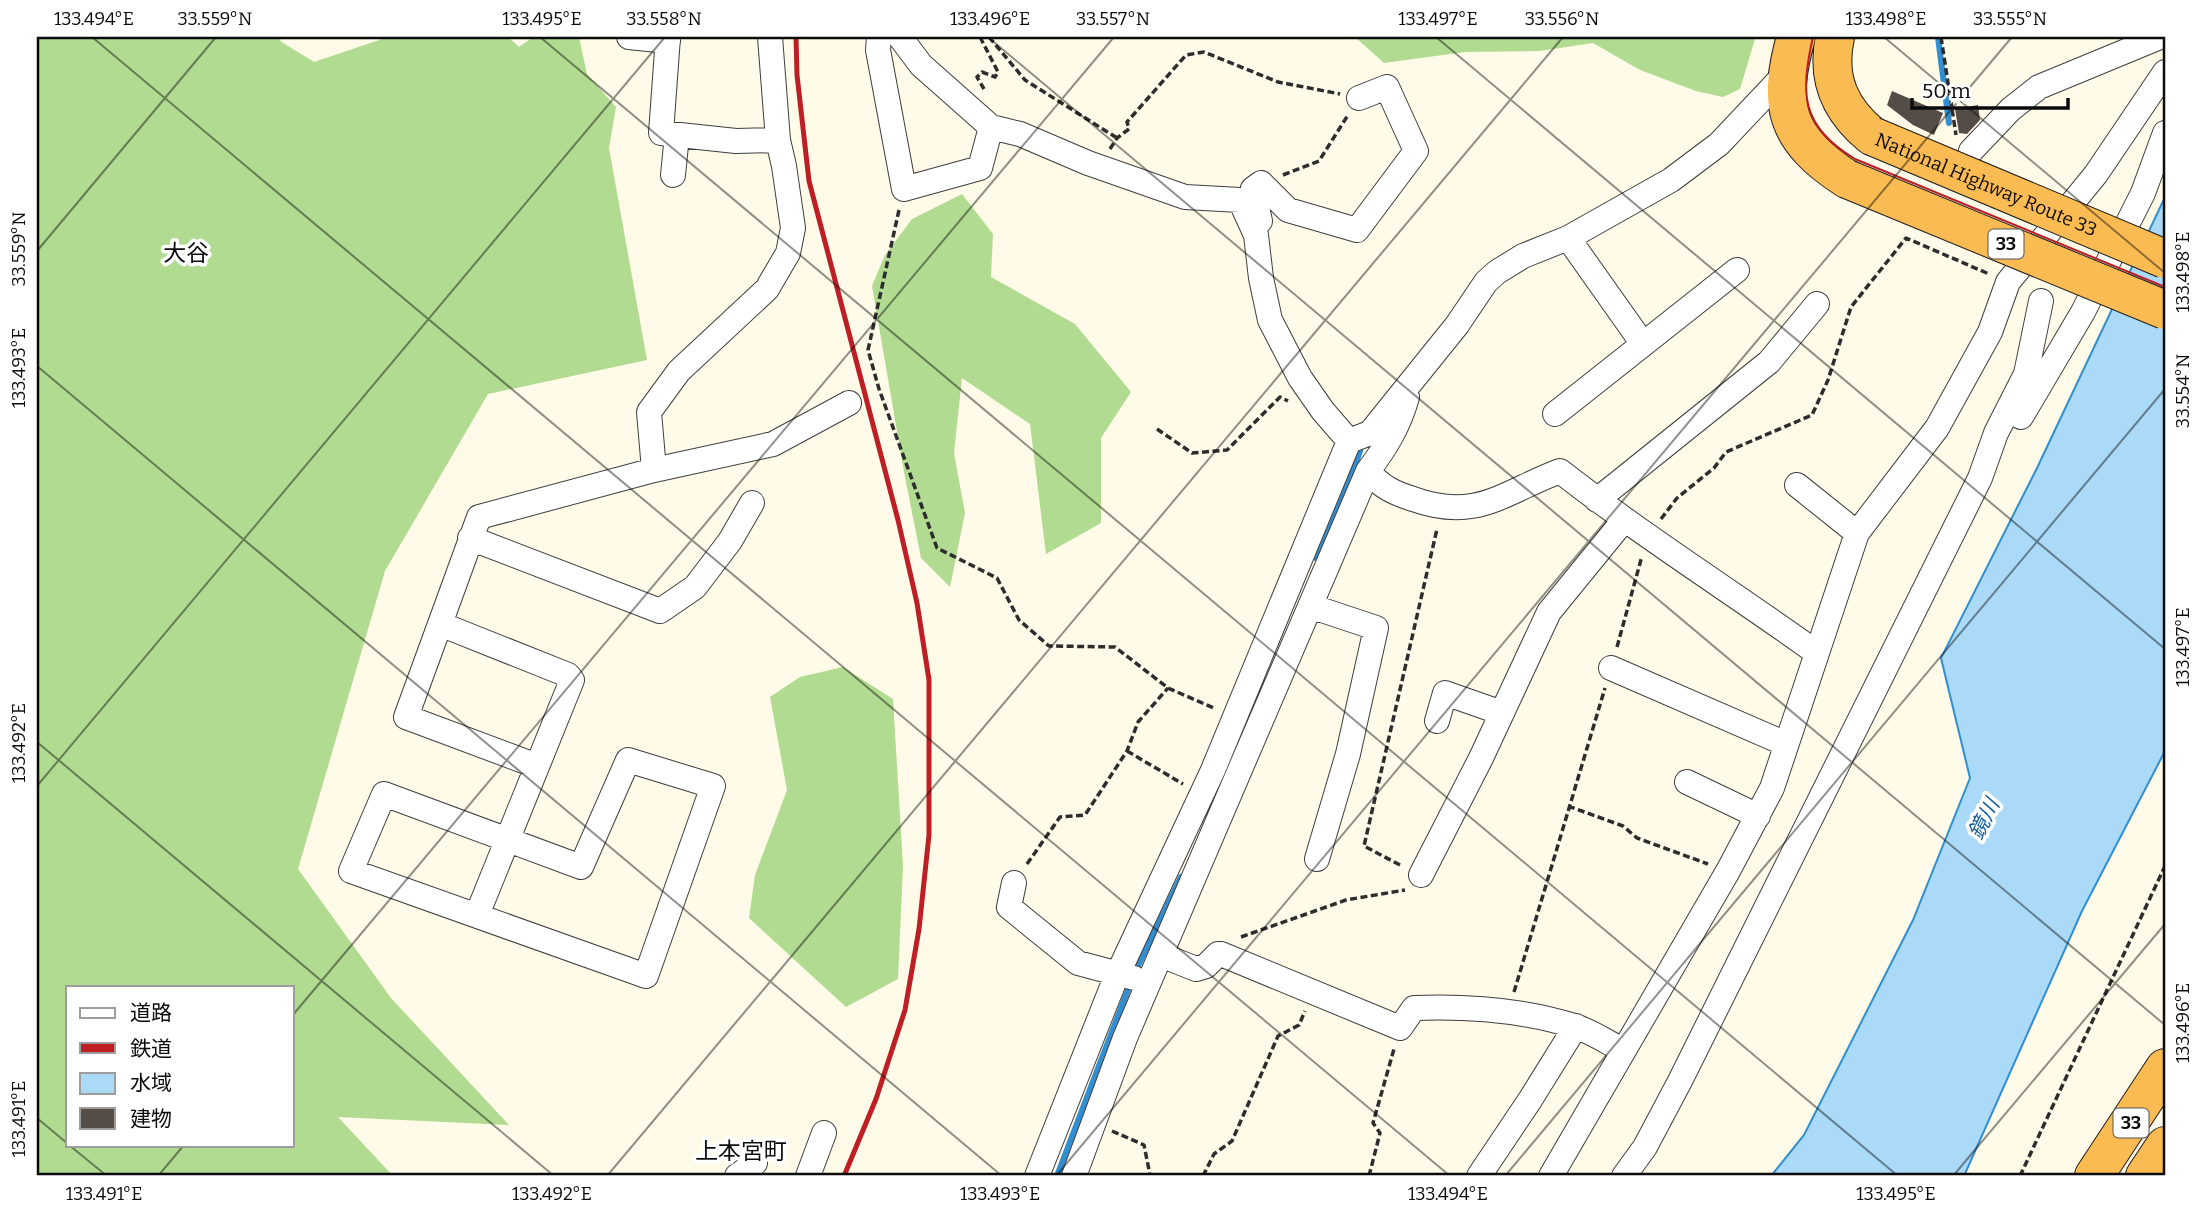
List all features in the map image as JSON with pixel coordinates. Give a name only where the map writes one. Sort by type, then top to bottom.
[{"type":"highway","name":"National Highway Route 33","points":[[1835,37],[1833,74],[1839,96],[1855,122],[1872,136],[2165,258]]},
{"type":"highway","name":"33","points":[[1791,54],[1786,96],[1793,123],[1807,147],[1823,164],[1847,179],[2165,310]]},
{"type":"highway","name":"33","points":[[2094,1176],[2165,1068]]},
{"type":"highway","name":"33","points":[[2145,1176],[2165,1146]]},
{"type":"street","points":[[629,37],[668,39],[661,133],[736,141],[778,139]]},
{"type":"street","points":[[654,470],[649,412],[679,371],[767,289],[788,253],[793,229],[778,139],[770,37]]},
{"type":"street","points":[[879,37],[878,50],[904,189],[980,168],[999,129]]},
{"type":"street","points":[[900,37],[921,65],[999,129],[1020,134],[1100,167],[1185,197],[1240,200],[1256,235],[1270,320],[1300,378],[1323,411],[1349,440]]},
{"type":"street","points":[[1971,151],[2011,109],[2039,88],[2160,37]]},
{"type":"street","points":[[1037,1176],[1129,977],[1349,440],[1370,433],[1457,325],[1486,282],[1510,262],[1569,238],[1671,180],[1719,144],[1791,54]]},
{"type":"street","points":[[1550,1176],[1728,871],[1772,788],[1857,533],[1937,428],[1990,332],[2008,282],[2096,174],[2165,72]]},
{"type":"street","points":[[1265,295],[1273,279],[1253,189],[1261,183],[1289,211],[1357,230],[1416,151],[1387,88],[1359,98]]},
{"type":"street","points":[[1980,478],[2007,442],[2083,312],[2143,193],[2165,133]]},
{"type":"street","points":[[673,175],[677,135]]},
{"type":"street","points":[[1569,238],[1643,344]]},
{"type":"street","points":[[1555,414],[1737,270]]},
{"type":"street","points":[[1624,1176],[1645,1147],[1680,1082],[1980,478],[1996,433],[2026,374],[2041,301]]},
{"type":"street","points":[[1597,500],[1769,362],[1817,303]]},
{"type":"street","points":[[1074,1176],[1125,1038],[1178,912],[1368,471],[1388,445],[1401,417],[1410,383]]},
{"type":"street","points":[[537,766],[407,716],[479,517],[654,470],[774,444],[849,403]]},
{"type":"street","points":[[1368,471],[1385,488],[1441,509],[1478,507],[1560,471],[1625,520],[1817,653]]},
{"type":"street","points":[[1797,485],[1857,533]]},
{"type":"street","points":[[470,538],[660,611],[695,587],[730,541],[752,503]]},
{"type":"street","points":[[1421,875],[1549,612],[1625,520]]},
{"type":"street","points":[[1310,606],[1376,628],[1348,754],[1317,859]]},
{"type":"street","points":[[440,624],[568,676],[572,680],[477,915]]},
{"type":"street","points":[[1611,668],[1786,744]]},
{"type":"street","points":[[1437,720],[1445,693],[1502,713]]},
{"type":"street","points":[[628,760],[713,786],[646,976],[477,915],[351,870],[384,794],[581,867],[628,760]]},
{"type":"street","points":[[1686,782],[1758,816]]},
{"type":"street","points":[[1014,883],[1009,906],[1078,963],[1129,977]]},
{"type":"street","points":[[1129,977],[1178,912]]},
{"type":"street","points":[[1161,955],[1196,969],[1206,966],[1221,954],[1400,1028],[1414,1008],[1451,1007],[1509,1012],[1576,1026],[1622,1050]]},
{"type":"street","points":[[1479,1176],[1576,1026]]},
{"type":"street","points":[[808,1176],[824,1133]]},
{"type":"path","points":[[980,37],[998,72],[995,77],[982,72],[977,77],[999,129]]},
{"type":"path","points":[[989,37],[1025,80],[1117,138]]},
{"type":"path","points":[[1100,167],[1117,138],[1129,129],[1127,122],[1186,55],[1204,52],[1278,82],[1359,98],[1319,161],[1261,183]]},
{"type":"path","points":[[904,189],[868,350],[879,389],[937,548],[998,578],[1019,620],[1049,646],[1115,647],[1168,688],[1234,717]]},
{"type":"path","points":[[1509,1012],[1648,535],[1678,498],[1714,468],[1726,452],[1812,415],[1828,380],[1851,307],[1906,238],[2008,282]]},
{"type":"path","points":[[1157,429],[1192,453],[1213,452],[1227,450],[1280,397],[1298,407],[1323,411]]},
{"type":"path","points":[[1221,954],[1241,937],[1346,900],[1418,888],[1421,875],[1364,846],[1441,509]]},
{"type":"path","points":[[1014,883],[1060,817],[1085,816],[1127,751],[1138,722],[1168,688]]},
{"type":"path","points":[[1127,751],[1202,795]]},
{"type":"path","points":[[1568,806],[1623,827],[1637,838],[1728,871]]},
{"type":"path","points":[[2020,1176],[2165,866]]},
{"type":"path","points":[[1205,1175],[1214,1154],[1232,1141],[1278,1036],[1299,1025],[1314,993]]},
{"type":"path","points":[[1369,1176],[1380,1133],[1373,1123],[1400,1028]]},
{"type":"path","points":[[1094,1122],[1144,1145],[1152,1176]]},
{"type":"green space","points":[[37,37],[282,37],[280,41],[314,62],[388,37],[508,37],[519,47],[533,37],[579,37],[587,74],[616,107],[609,148],[647,360],[488,394],[385,571],[298,869],[391,998],[509,1125],[338,1117],[393,1176],[37,1176]]},
{"type":"green space","points":[[1355,37],[1755,39],[1740,89],[1723,97],[1696,91],[1640,70],[1593,43],[1540,51],[1465,52],[1384,63]]},
{"type":"green space","points":[[962,194],[993,234],[991,277],[1075,324],[1131,392],[1101,438],[1101,523],[1046,554],[1030,424],[962,378],[954,453],[965,513],[950,587],[921,558],[872,286],[885,255],[912,219]]},
{"type":"green space","points":[[843,667],[893,699],[903,866],[898,979],[846,1007],[749,918],[755,875],[787,790],[770,697],[800,677]]},
{"type":"water","name":"鏡川","points":[[2165,197],[2165,751],[2082,911],[1964,1176],[1771,1176],[1804,1135],[1913,920],[1970,778],[1941,658],[2037,468]]},
{"type":"building","points":[[1892,91],[1943,113],[1934,135],[1913,125],[1887,105]]},
{"type":"building","points":[[1978,105],[1980,120],[1967,134],[1959,133],[1955,109]]},
{"type":"waterway","points":[[1938,37],[1949,123]]},
{"type":"waterway","points":[[1317,559],[1360,451]]},
{"type":"waterway","points":[[1135,972],[1181,877]]},
{"type":"waterway","points":[[1057,1176],[1131,982]]},
{"type":"tram line","points":[[1813,37],[1806,76],[1809,107],[1824,134],[1837,147],[1855,159],[2165,287]]},
{"type":"railway","points":[[796,37],[797,75],[809,181],[898,520],[917,603],[929,680],[929,835],[919,929],[905,1010],[876,1099],[844,1176]]},
{"type":"district","name":"大谷","points":[[186,253]]},
{"type":"district","name":"上本宮町","points":[[741,1151]]}]
